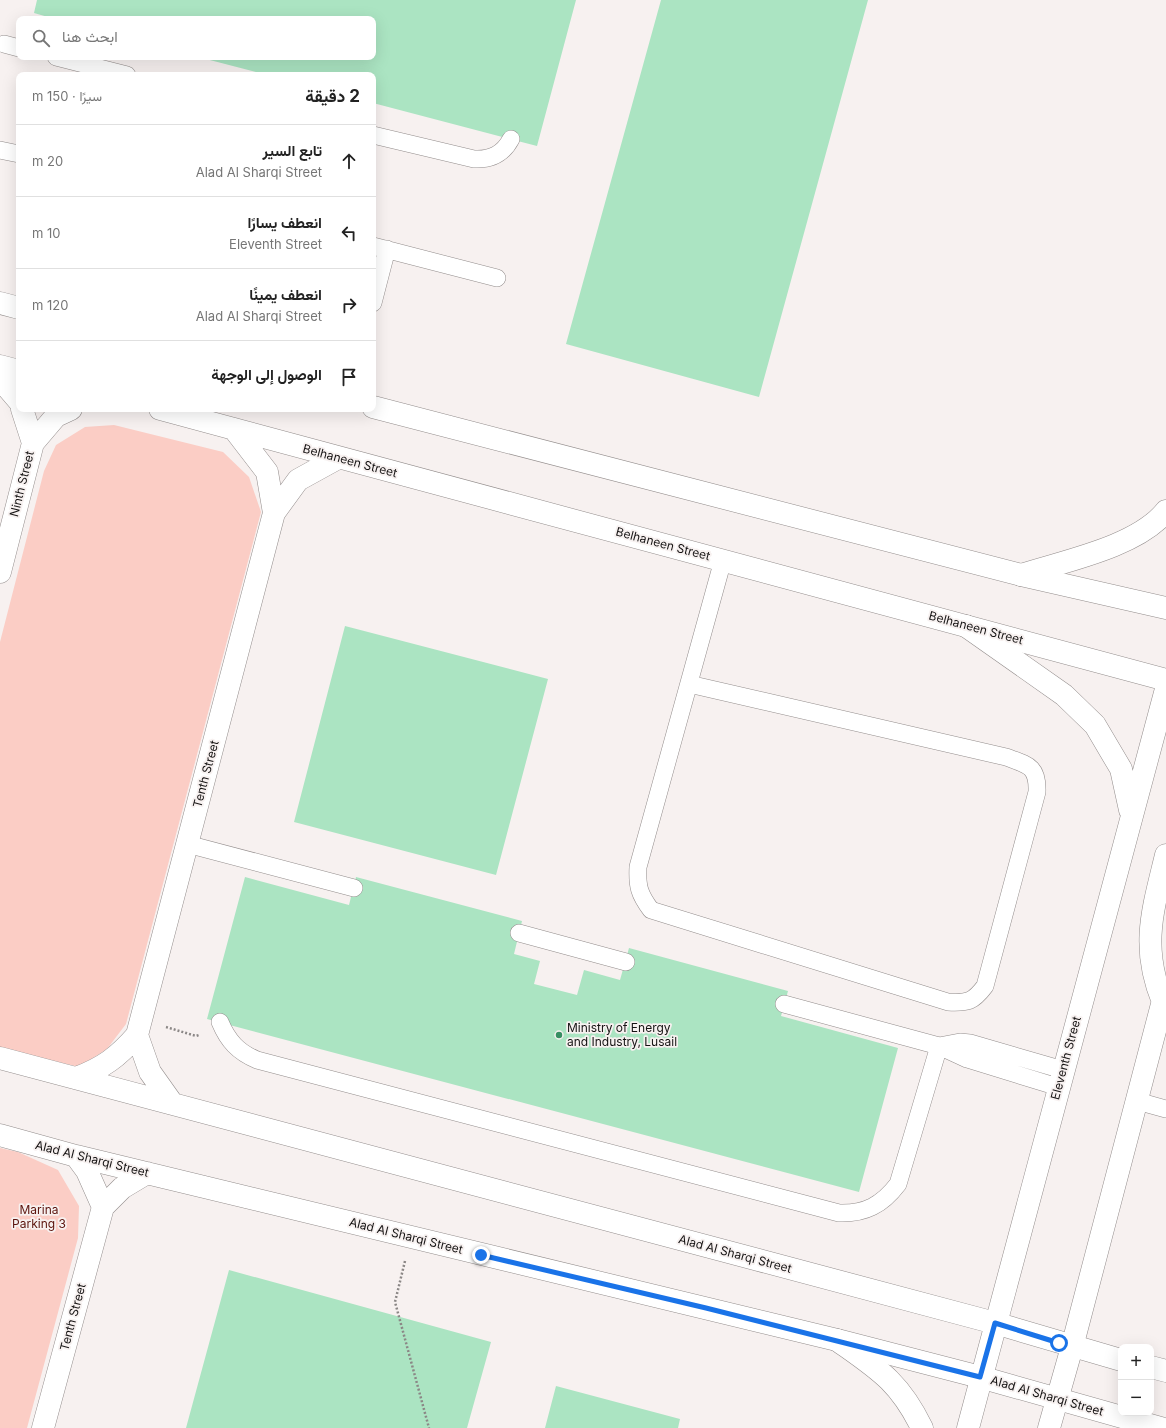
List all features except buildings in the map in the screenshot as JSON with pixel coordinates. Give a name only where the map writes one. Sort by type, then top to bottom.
[{"type":"street","points":[[0,303],[16,307]]},
{"type":"street","points":[[0,366],[16,370]]},
{"type":"street","points":[[0,379],[16,398]]},
{"type":"street","points":[[376,408],[1020,575],[1166,608]]},
{"type":"street","name":"Ninth Street","points":[[23,412],[33,443]]},
{"type":"street","name":"Ninth Street","points":[[0,572],[33,443],[56,416],[65,412]]},
{"type":"street","name":"Belhaneen Street","points":[[171,412],[1166,680]]},
{"type":"street","name":"Tenth Street","points":[[234,429],[267,472],[274,513]]},
{"type":"street","name":"Tenth Street","points":[[139,1027],[274,513],[298,480],[338,458]]},
{"type":"street","points":[[1020,575],[1125,540],[1145,531],[1166,511]]},
{"type":"street","points":[[966,626],[1064,695],[1095,725],[1121,769],[1131,814]]},
{"type":"street","name":"Eleventh Street","points":[[968,1428],[980,1377],[1166,688]]},
{"type":"street","points":[[1049,1428],[1164,995],[1155,983],[1150,962],[1149,941],[1154,906],[1166,854]]},
{"type":"street","points":[[76,1078],[94,1071],[110,1062],[139,1027]]},
{"type":"street","points":[[139,1027],[150,1072],[172,1104]]},
{"type":"street","name":"Alad Al Sharqi Street","points":[[0,1058],[995,1323],[1118,1359]]},
{"type":"street","name":"Alad Al Sharqi Street","points":[[0,1135],[76,1156],[410,1238],[837,1340],[980,1377],[1161,1428]]},
{"type":"street","points":[[76,1156],[87,1171],[103,1207]]},
{"type":"street","name":"Tenth Street","points":[[43,1428],[103,1207],[122,1188],[147,1173]]},
{"type":"street","points":[[837,1340],[880,1371],[898,1388],[911,1405],[922,1428]]},
{"type":"street","points":[[1154,1368],[1166,1371]]},
{"type":"lane","points":[[68,60],[115,72]]},
{"type":"lane","points":[[376,136],[483,160],[499,154],[506,148],[511,139]]},
{"type":"lane","points":[[0,150],[16,153]]},
{"type":"lane","points":[[376,279],[380,248],[497,278]]},
{"type":"lane","points":[[688,684],[1006,757],[1028,765],[1038,778],[1037,792],[985,986],[976,999],[962,1003],[948,1002],[651,910],[641,896],[637,881],[638,867],[688,684],[723,560]]},
{"type":"lane","points":[[187,844],[354,888]]},
{"type":"lane","points":[[519,933],[626,962]]},
{"type":"lane","points":[[784,1004],[939,1046],[967,1059],[1061,1078]]},
{"type":"lane","points":[[220,1022],[230,1042],[247,1056],[257,1060],[839,1213],[853,1213],[866,1210],[879,1204],[890,1195],[898,1184],[939,1046]]},
{"type":"lane","points":[[1137,1101],[1166,1110]]},
{"type":"path","points":[[139,1027],[196,1036],[220,1022]]},
{"type":"path","points":[[410,1238],[395,1302],[429,1428]]},
{"type":"green space","points":[[114,425],[223,452],[249,477],[261,512],[126,1024],[107,1049],[79,1067],[0,1048],[0,642],[44,471],[56,445],[85,427]]},
{"type":"green space","name":"Marina Parking 3","points":[[0,1148],[18,1152],[58,1170],[79,1206],[78,1238],[27,1428],[0,1428]]},
{"type":"place","name":"Ministry of Energy and Industry, Lusail","points":[[559,1035]]},
{"type":"route","points":[[481,1255],[837,1340],[980,1377],[995,1323],[1059,1343]]}]
